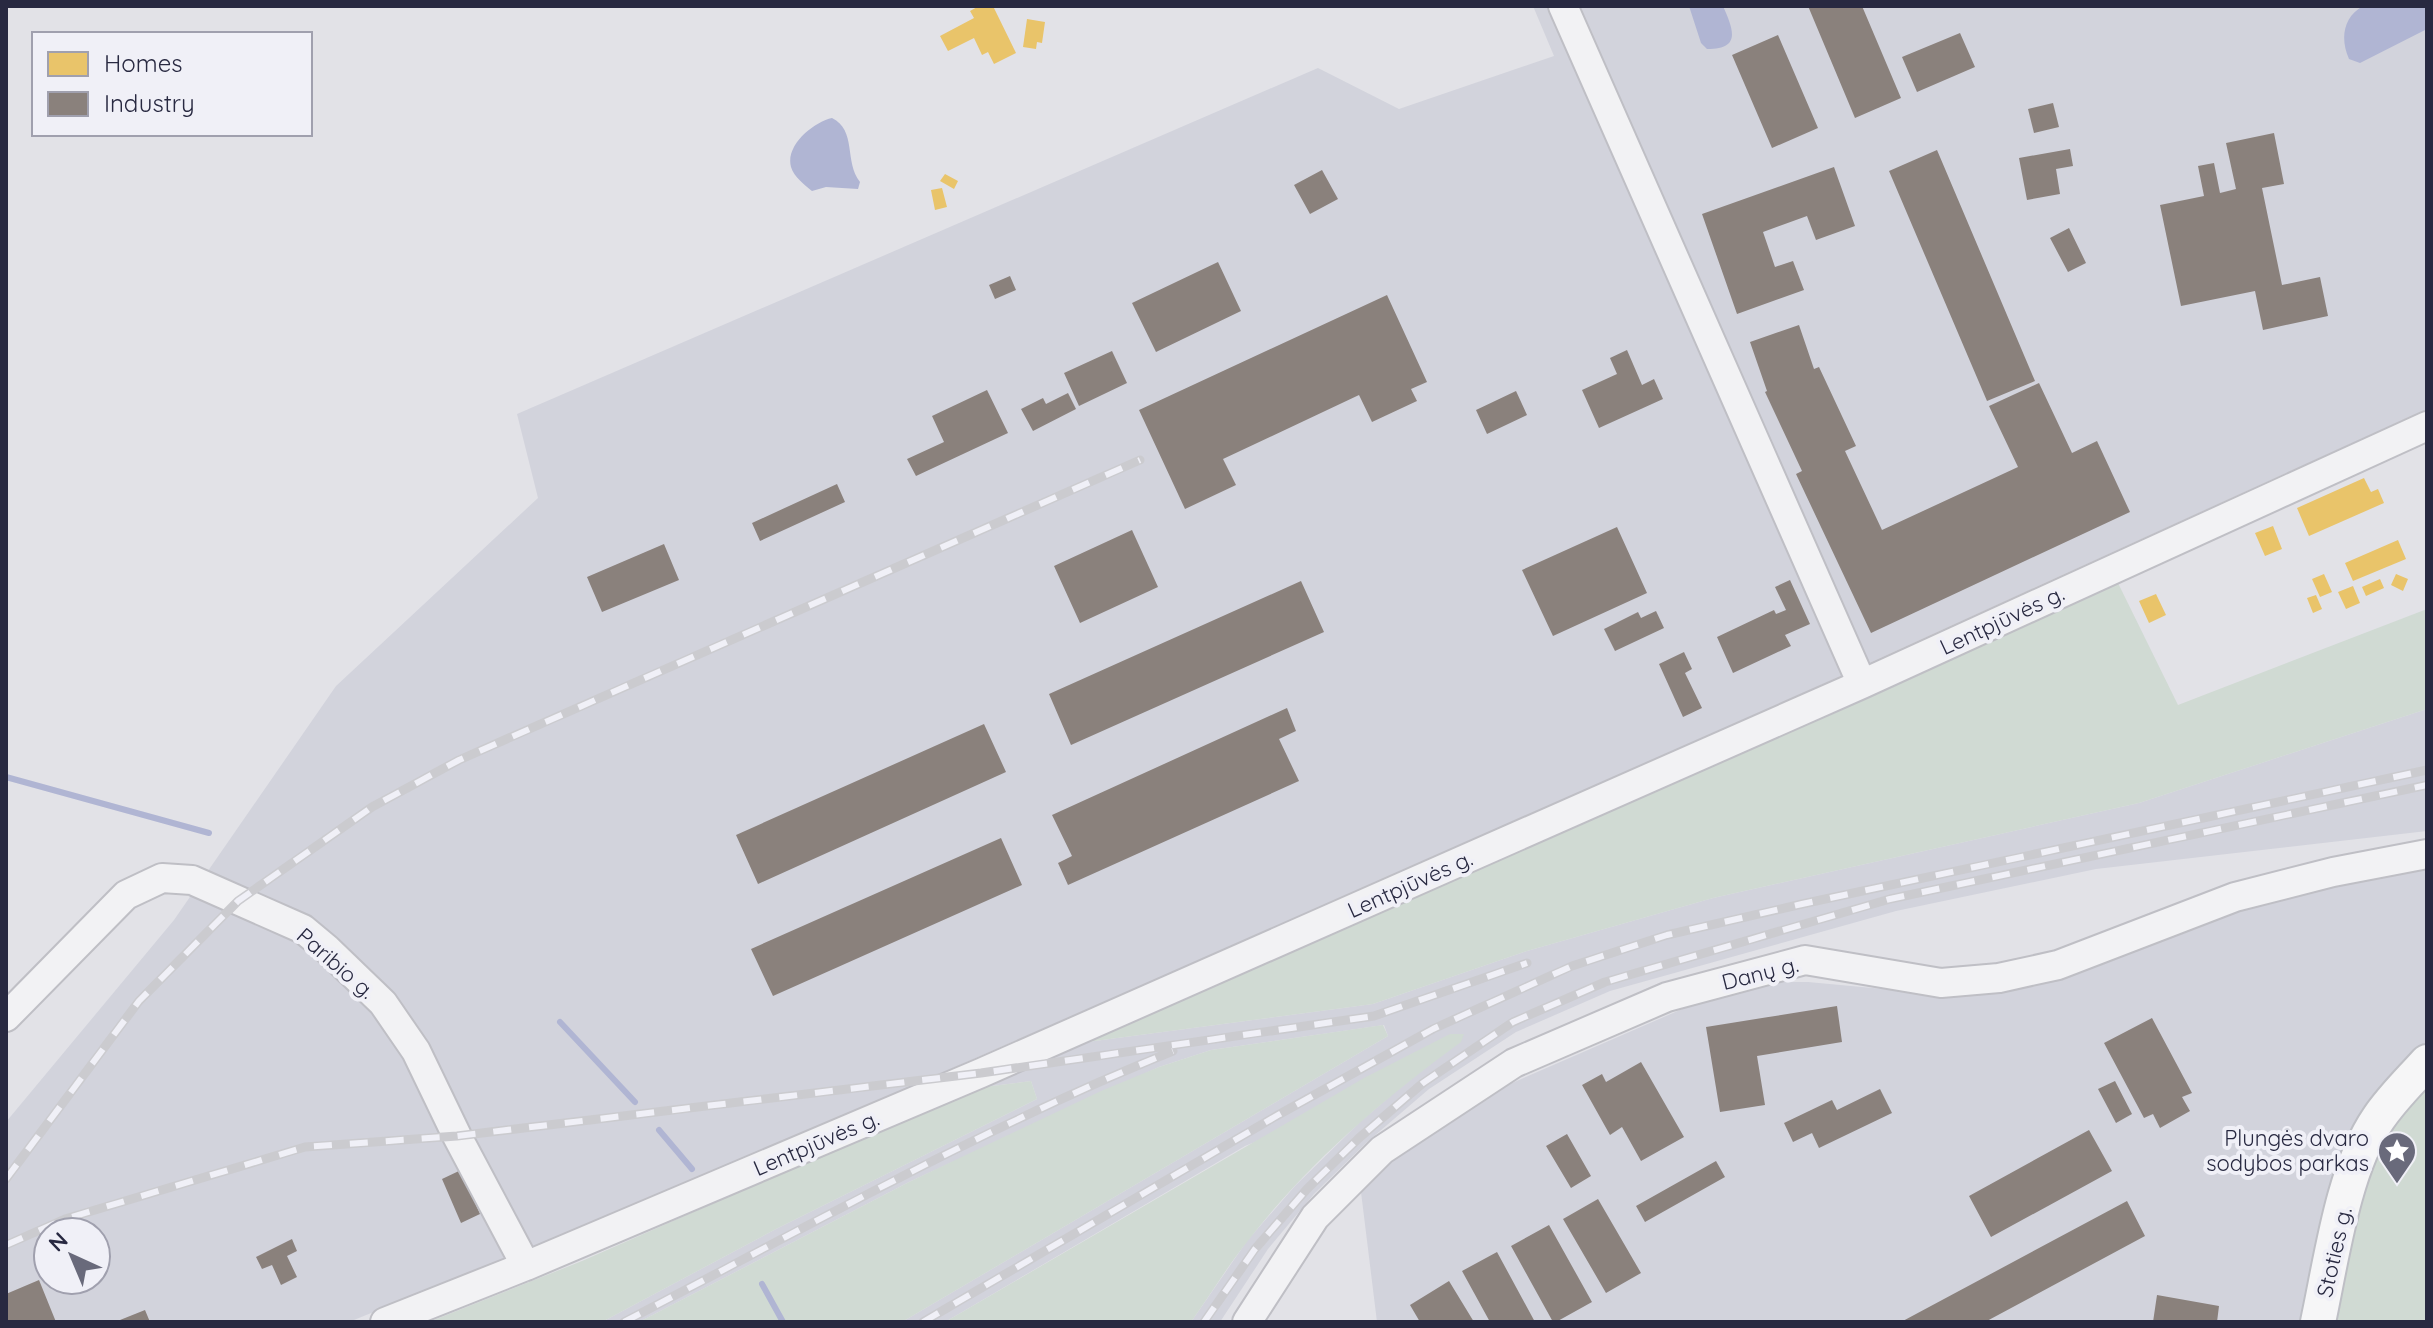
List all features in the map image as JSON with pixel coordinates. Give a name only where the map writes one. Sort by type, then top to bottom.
[{"type":"main road","name":"Stoties g.","points":[[2318,1322],[2340,1216],[2366,1141],[2392,1100],[2427,1062]]},
{"type":"street","points":[[1563,6],[1862,684]]},
{"type":"street","name":"Lentpjūvės g.","points":[[385,1322],[526,1266],[981,1073],[1862,684],[2427,426]]},
{"type":"street","name":"Danų g.","points":[[1247,1322],[1315,1217],[1382,1150],[1514,1063],[1667,997],[1805,960],[1941,983],[1999,978],[2058,965],[2235,897],[2333,872],[2427,854]]},
{"type":"street","name":"Paribio g.","points":[[6,1017],[126,895],[162,878],[192,880],[303,929],[383,1003],[416,1051],[526,1266]]},
{"type":"shaded area","points":[[1533,6],[2427,6],[2427,409],[1588,791],[657,1197],[349,1322],[6,1322],[6,1122],[174,920],[336,686],[538,498],[517,414],[1318,68],[1399,109],[1554,56]]},
{"type":"shaded area","points":[[2117,581],[2178,705],[2427,609],[2427,709],[2139,803],[1713,898],[1527,951],[1373,1004],[1072,1044]]},
{"type":"shaded area","points":[[2427,709],[2427,831],[2096,869],[1896,911],[1610,991],[1516,1032],[1429,1089],[1366,1143],[1314,1194],[1268,1249],[1220,1322],[1191,1322],[1247,1241],[1295,1186],[1360,1122],[1408,1081],[1245,1146],[945,1322],[902,1322],[1388,1036],[1384,1025],[1211,1050],[1159,1067],[909,1182],[639,1322],[602,1322],[776,1229],[1037,1099],[1031,1081],[984,1087],[1072,1044],[1373,1004],[1527,951],[1713,898],[2139,803]]},
{"type":"shaded area","points":[[2427,865],[2427,1042],[2382,1090],[2305,1322],[1377,1322],[1361,1192],[1390,1162],[1451,1118],[1512,1083],[1719,993],[1767,982],[1808,982],[1926,993],[2061,978],[2299,889]]},
{"type":"shaded area","points":[[1383,1025],[1388,1036],[902,1322],[639,1322],[909,1182],[1101,1091],[1159,1067],[1211,1050]]},
{"type":"shaded area","points":[[1450,1034],[1464,1034],[1461,1042],[1347,1134],[1270,1213],[1191,1322],[945,1322],[1364,1078]]},
{"type":"shaded area","points":[[1031,1081],[1037,1099],[776,1229],[602,1322],[429,1322],[582,1261],[935,1106],[984,1087]]},
{"type":"shaded area","name":"Plungės dvaro sodybos parkas","points":[[2427,1082],[2427,1322],[2336,1322],[2350,1242],[2366,1184],[2390,1132]]},
{"type":"water","points":[[1689,6],[1723,6],[1732,30],[1726,46],[1707,49],[1701,43]]},
{"type":"water","points":[[2363,6],[2427,6],[2427,29],[2360,63],[2349,59],[2344,36],[2347,22]]},
{"type":"water","points":[[832,118],[845,130],[852,165],[860,182],[858,189],[826,187],[812,191],[792,171],[792,151],[810,129]]},
{"type":"building: Homes","points":[[979,6],[993,6],[1016,53],[994,64],[988,52],[982,55],[974,38],[948,51],[940,36],[974,18],[970,11]]},
{"type":"building: Homes","points":[[1027,19],[1045,22],[1042,43],[1037,42],[1036,49],[1023,47]]},
{"type":"building: Homes","points":[[945,174],[958,181],[954,189],[940,181]]},
{"type":"building: Homes","points":[[942,188],[947,207],[935,210],[931,190]]},
{"type":"building: Homes","points":[[2364,478],[2371,492],[2378,489],[2384,503],[2309,536],[2297,508]]},
{"type":"building: Homes","points":[[2273,526],[2282,549],[2265,556],[2255,533]]},
{"type":"building: Homes","points":[[2398,540],[2406,559],[2353,581],[2345,563]]},
{"type":"building: Homes","points":[[2324,574],[2332,592],[2320,597],[2312,579]]},
{"type":"building: Homes","points":[[2396,574],[2408,579],[2403,591],[2391,585]]},
{"type":"building: Homes","points":[[2380,579],[2384,588],[2366,596],[2362,587]]},
{"type":"building: Homes","points":[[2353,586],[2360,603],[2346,609],[2338,592]]},
{"type":"building: Homes","points":[[2156,594],[2166,615],[2149,623],[2139,601]]},
{"type":"building: Homes","points":[[2316,595],[2322,609],[2313,613],[2307,598]]},
{"type":"building: Industry","points":[[1808,6],[1862,6],[1901,98],[1855,118]]},
{"type":"building: Industry","points":[[1960,33],[1975,67],[1917,92],[1902,57]]},
{"type":"building: Industry","points":[[1778,35],[1818,128],[1772,148],[1732,55]]},
{"type":"building: Industry","points":[[2053,103],[2059,127],[2034,133],[2028,109]]},
{"type":"building: Industry","points":[[2274,133],[2284,184],[2262,188],[2282,285],[2320,277],[2328,316],[2263,330],[2255,291],[2181,306],[2160,205],[2204,196],[2198,166],[2214,163],[2220,193],[2236,189],[2226,143]]},
{"type":"building: Industry","points":[[2070,149],[2073,166],[2056,169],[2060,194],[2027,200],[2019,158]]},
{"type":"building: Industry","points":[[1937,150],[2035,381],[1987,401],[1889,171]]},
{"type":"building: Industry","points":[[1834,167],[1855,226],[1816,240],[1807,216],[1763,232],[1775,267],[1793,261],[1804,290],[1737,314],[1702,214]]},
{"type":"building: Industry","points":[[1322,170],[1338,199],[1310,214],[1294,185]]},
{"type":"building: Industry","points":[[2069,228],[2086,263],[2068,272],[2050,238]]},
{"type":"building: Industry","points":[[1218,262],[1241,311],[1156,352],[1132,303]]},
{"type":"building: Industry","points":[[1010,276],[1016,290],[995,299],[989,285]]},
{"type":"building: Industry","points":[[1387,295],[1427,382],[1411,389],[1417,401],[1372,422],[1359,395],[1223,459],[1236,485],[1185,509],[1139,410]]},
{"type":"building: Industry","points":[[1799,325],[1814,369],[1819,367],[1856,446],[1845,451],[1882,530],[2018,467],[1989,406],[2039,383],[2072,453],[2097,441],[2130,512],[1871,633],[1796,474],[1802,471],[1765,392],[1750,342]]},
{"type":"building: Industry","points":[[1627,350],[1642,385],[1654,379],[1663,399],[1599,428],[1582,390],[1617,374],[1610,358]]},
{"type":"building: Industry","points":[[1112,351],[1127,383],[1079,406],[1064,373]]},
{"type":"building: Industry","points":[[987,390],[1008,433],[916,476],[907,459],[944,442],[932,416]]},
{"type":"building: Industry","points":[[1516,391],[1527,415],[1487,434],[1476,410]]},
{"type":"building: Industry","points":[[1068,393],[1076,409],[1033,431],[1021,409],[1043,398],[1046,404]]},
{"type":"building: Industry","points":[[837,484],[845,502],[760,541],[752,523]]},
{"type":"building: Industry","points":[[1617,527],[1647,593],[1553,636],[1522,570]]},
{"type":"building: Industry","points":[[1132,530],[1158,587],[1080,623],[1054,566]]},
{"type":"building: Industry","points":[[664,544],[679,580],[602,612],[587,577]]},
{"type":"building: Industry","points":[[1790,580],[1810,624],[1785,635],[1791,646],[1733,673],[1717,637],[1774,610],[1776,614],[1786,610],[1775,587]]},
{"type":"building: Industry","points":[[1301,581],[1324,632],[1071,745],[1049,694]]},
{"type":"building: Industry","points":[[1656,611],[1664,628],[1615,651],[1604,629],[1638,612],[1641,618]]},
{"type":"building: Industry","points":[[1684,652],[1692,669],[1685,673],[1702,708],[1683,717],[1659,664]]},
{"type":"building: Industry","points":[[1287,708],[1296,731],[1279,739],[1299,781],[1068,885],[1058,863],[1072,856],[1052,815]]},
{"type":"building: Industry","points":[[984,724],[1006,772],[758,884],[736,835]]},
{"type":"building: Industry","points":[[1001,838],[1022,885],[773,996],[751,949]]},
{"type":"building: Industry","points":[[1837,1006],[1842,1042],[1757,1056],[1765,1105],[1720,1112],[1706,1027]]},
{"type":"building: Industry","points":[[2152,1018],[2192,1093],[2182,1097],[2190,1111],[2160,1128],[2153,1114],[2144,1118],[2104,1043]]},
{"type":"building: Industry","points":[[1641,1062],[1684,1137],[1641,1161],[1622,1127],[1610,1135],[1582,1085],[1602,1074],[1606,1082]]},
{"type":"building: Industry","points":[[2115,1081],[2132,1114],[2116,1123],[2098,1089]]},
{"type":"building: Industry","points":[[1880,1089],[1892,1113],[1819,1148],[1812,1133],[1793,1142],[1784,1123],[1832,1100],[1837,1110]]},
{"type":"building: Industry","points":[[2089,1130],[2112,1171],[1991,1237],[1969,1196]]},
{"type":"building: Industry","points":[[1567,1134],[1591,1176],[1571,1188],[1546,1146]]},
{"type":"building: Industry","points":[[1716,1161],[1725,1177],[1645,1222],[1636,1206]]},
{"type":"building: Industry","points":[[461,1170],[480,1214],[461,1223],[442,1179]]},
{"type":"building: Industry","points":[[1598,1199],[1641,1273],[1606,1293],[1563,1219]]},
{"type":"building: Industry","points":[[2127,1201],[2145,1236],[1985,1322],[1901,1322]]},
{"type":"building: Industry","points":[[1549,1225],[1592,1302],[1556,1322],[1553,1322],[1511,1246]]},
{"type":"building: Industry","points":[[292,1239],[297,1251],[287,1256],[297,1277],[281,1285],[272,1265],[262,1269],[256,1257]]},
{"type":"building: Industry","points":[[1497,1252],[1535,1322],[1490,1322],[1462,1271]]},
{"type":"building: Industry","points":[[1449,1281],[1474,1322],[1420,1322],[1410,1305]]},
{"type":"building: Industry","points":[[32,1283],[32,1296],[45,1296],[56,1322],[6,1322],[6,1294]]},
{"type":"building: Industry","points":[[2157,1295],[2219,1306],[2217,1322],[2153,1322]]},
{"type":"building: Industry","points":[[145,1310],[150,1322],[115,1322]]},
{"type":"waterway","points":[[6,777],[209,833]]},
{"type":"waterway","points":[[560,1022],[635,1102]]},
{"type":"waterway","points":[[659,1130],[692,1169]]},
{"type":"waterway","points":[[762,1284],[783,1322]]},
{"type":"railway","points":[[6,1179],[139,1001],[238,901],[372,807],[459,760],[1140,460]]},
{"type":"railway","points":[[923,1322],[1278,1115],[1433,1029],[1572,966],[1667,935],[1802,904],[2427,770]]},
{"type":"railway","points":[[1204,1322],[1255,1249],[1307,1189],[1359,1138],[1423,1083],[1513,1022],[1605,982],[1890,899],[2427,785]]},
{"type":"railway","points":[[6,1245],[65,1219],[305,1147],[457,1136],[981,1073],[1374,1016],[1527,963]]},
{"type":"railway","points":[[624,1322],[964,1145],[1173,1051]]},
{"type":"place","name":"Plungės dvaro sodybos parkas","points":[[2397,1185]]}]
